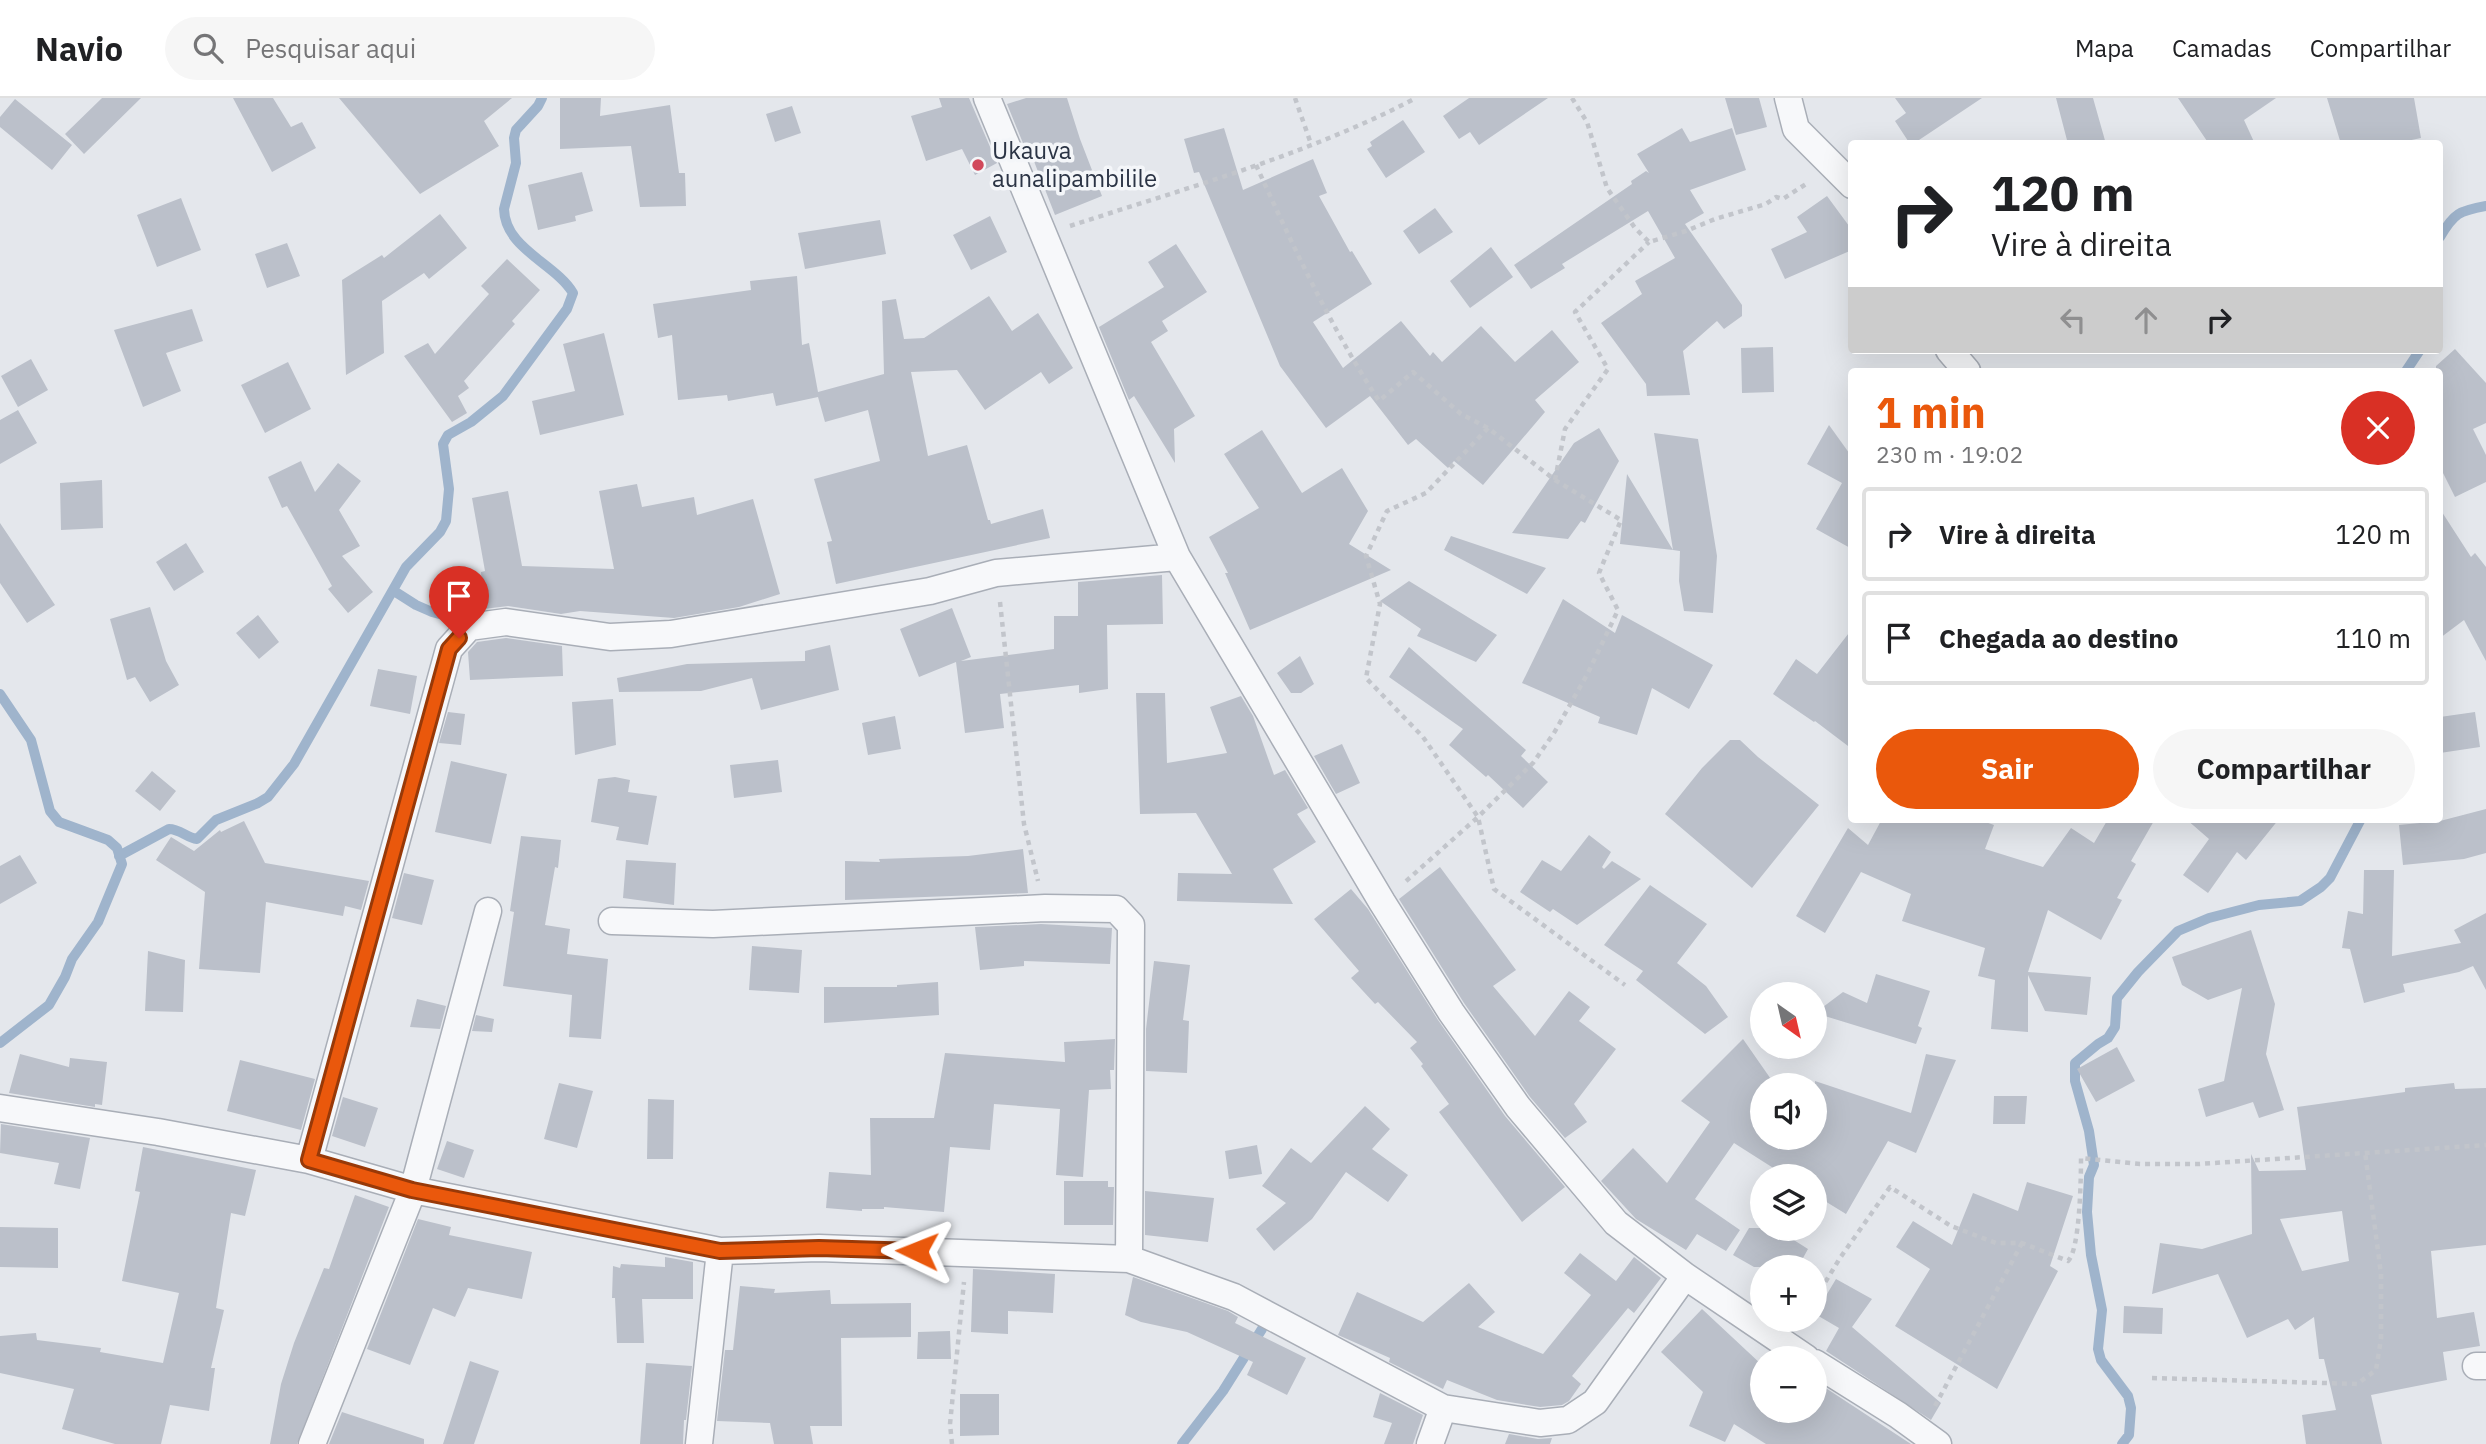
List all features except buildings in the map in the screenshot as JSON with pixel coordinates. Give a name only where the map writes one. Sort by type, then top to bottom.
[{"type":"street","points":[[986,98],[1177,557],[1382,902],[1451,1012],[1518,1107],[1616,1223],[1685,1276],[1788,1346]]},
{"type":"street","points":[[1788,98],[1796,129],[1848,182]]},
{"type":"street","points":[[1952,354],[1964,368]]},
{"type":"street","points":[[309,1160],[449,649],[469,627],[506,622],[600,636],[671,634],[930,591],[996,573],[1177,557]]},
{"type":"street","points":[[612,921],[713,924],[1045,908],[1116,909],[1131,925],[1129,1259]]},
{"type":"street","points":[[312,1444],[412,1190],[488,911]]},
{"type":"street","points":[[0,1108],[158,1132],[309,1160],[412,1190],[720,1251],[819,1248],[1129,1259],[1234,1297],[1443,1408],[1540,1423],[1568,1420],[1595,1402],[1685,1276]]},
{"type":"street","points":[[699,1444],[720,1251]]},
{"type":"street","points":[[1827,1371],[1929,1437]]},
{"type":"street","points":[[1430,1444],[1443,1408]]},
{"type":"path","points":[[1295,98],[1311,144]]},
{"type":"path","points":[[1042,235],[1256,165],[1378,117],[1416,98]]},
{"type":"path","points":[[1572,98],[1587,122],[1606,188],[1648,242]]},
{"type":"path","points":[[1555,480],[1565,429],[1608,369],[1574,312],[1648,242],[1766,204],[1776,197],[1783,199],[1831,164]]},
{"type":"path","points":[[1256,165],[1300,263],[1348,353],[1379,401],[1413,372],[1461,414],[1488,428],[1555,480],[1621,520],[1599,573],[1618,610],[1588,673],[1554,733],[1533,763],[1478,817],[1382,902]]},
{"type":"path","points":[[1488,428],[1426,493],[1387,511],[1366,556],[1380,604],[1366,677],[1423,737],[1478,817],[1494,889],[1625,985]]},
{"type":"path","points":[[996,573],[1024,824],[1045,908]]},
{"type":"path","points":[[1827,1279],[1890,1187],[1951,1226],[1996,1243],[2022,1243],[2068,1261],[2071,1259],[2077,1222],[2081,1158],[2140,1164],[2199,1164],[2486,1145]]},
{"type":"path","points":[[2152,1378],[2357,1384],[2376,1370],[2381,1339],[2381,1274],[2365,1152]]},
{"type":"path","points":[[1929,1437],[1960,1363],[2022,1243]]},
{"type":"path","points":[[952,1444],[950,1424],[966,1253]]},
{"type":"waterway","points":[[119,856],[169,829],[197,839],[216,820],[268,797],[294,764],[406,567],[440,532],[446,521],[449,489],[443,444],[448,435],[471,422],[503,396],[567,309],[573,293],[565,282],[513,235],[504,209],[516,163],[516,130],[542,98]]},
{"type":"waterway","points":[[2443,232],[2458,214],[2486,206]]},
{"type":"waterway","points":[[2408,368],[2417,354]]},
{"type":"waterway","points":[[394,591],[432,612],[472,623]]},
{"type":"waterway","points":[[0,694],[31,740],[50,811],[59,822],[108,840],[117,848],[122,864],[98,922],[72,959],[49,1005],[0,1043]]},
{"type":"waterway","points":[[2122,1444],[2129,1435],[2131,1408],[2128,1396],[2101,1360],[2098,1349],[2102,1310],[2091,1255],[2087,1212],[2089,1177],[2094,1165],[2089,1131],[2075,1081],[2075,1063],[2108,1038],[2115,1027],[2117,998],[2178,931],[2209,918],[2259,905],[2300,901],[2330,878],[2359,823]]},
{"type":"waterway","points":[[1182,1444],[1223,1391],[1262,1329]]},
{"type":"place","name":"Ukauva aunalipambilile","points":[[978,165]]},
{"type":"route","points":[[459,638],[449,649],[309,1160],[412,1190],[720,1251],[819,1248],[917,1251]]}]
